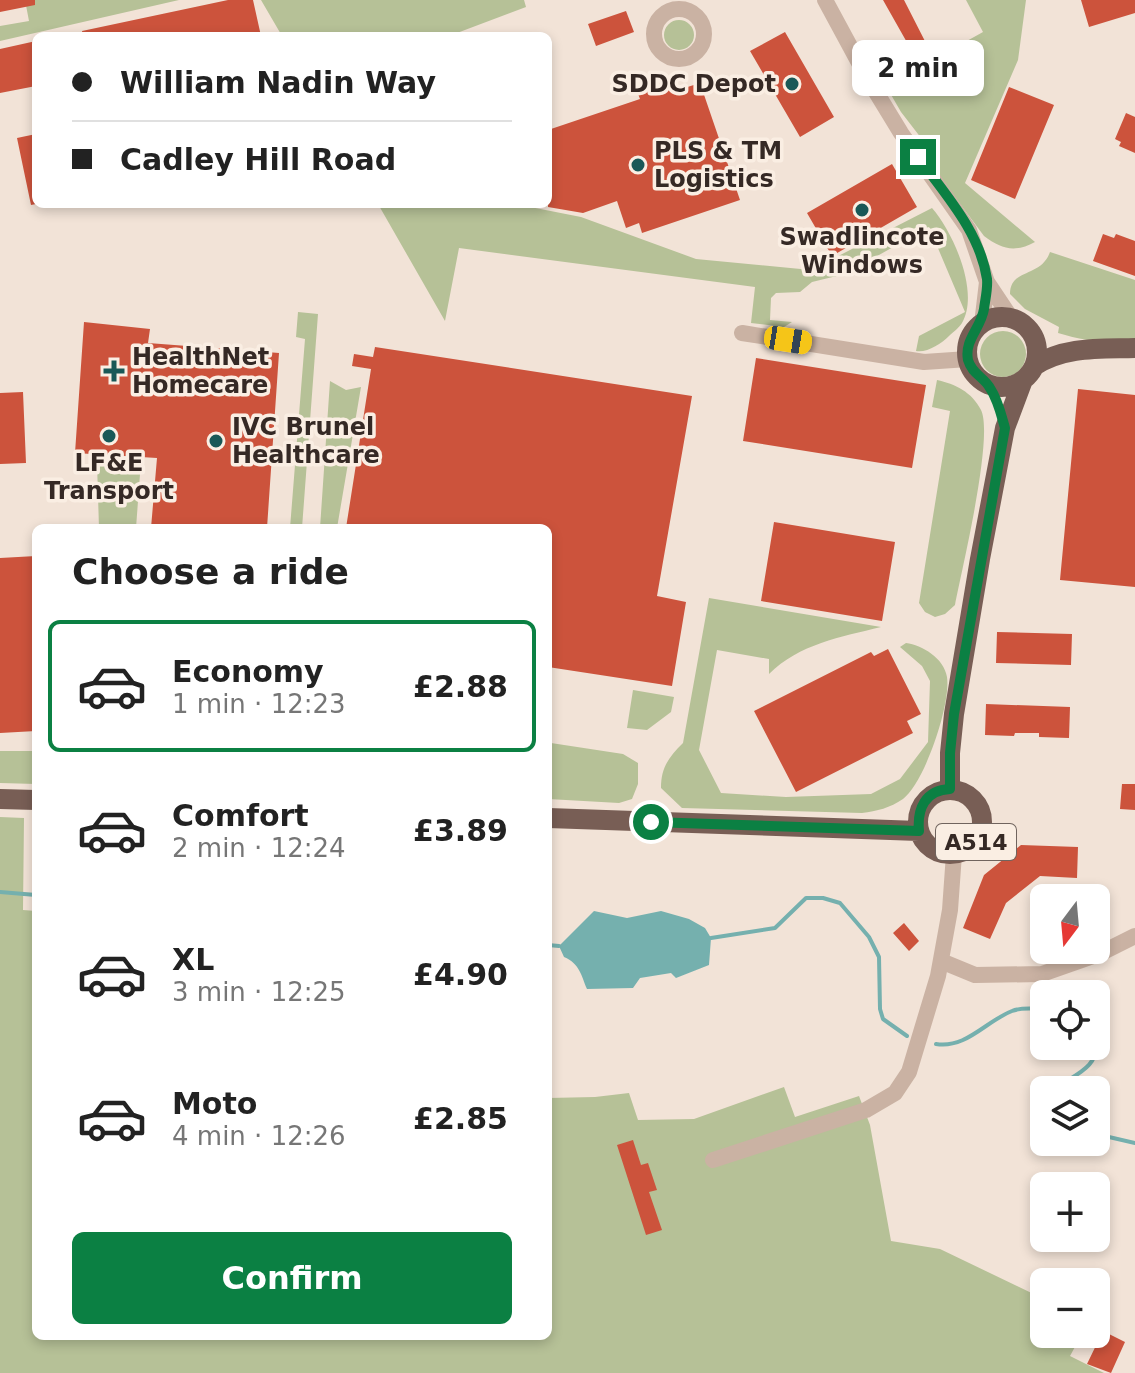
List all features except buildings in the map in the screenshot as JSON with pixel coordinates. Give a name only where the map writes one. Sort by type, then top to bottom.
[{"type":"main road","points":[[968,359],[968,343],[973,332],[992,318],[1011,318],[1031,333],[1079,349]]},
{"type":"main road","name":"A514","points":[[950,789],[954,714],[1005,428],[1037,351],[1031,333]]},
{"type":"main road","points":[[988,383],[1007,386],[1049,356],[1079,349],[1135,348]]},
{"type":"main road","name":"A514","points":[[968,359],[978,377],[988,383],[1005,428]]},
{"type":"main road","name":"A514","points":[[950,789],[972,799],[982,818],[979,837],[964,852],[942,854],[932,849],[919,831],[918,820],[923,801],[937,791],[950,789]]},
{"type":"main road","points":[[0,799],[32,800]]},
{"type":"main road","name":"A514","points":[[552,818],[919,831]]},
{"type":"street","points":[[825,0],[901,133],[969,230],[987,282],[1011,318]]},
{"type":"street","points":[[982,324],[987,282]]},
{"type":"street","points":[[742,333],[924,362],[968,359]]},
{"type":"street","points":[[713,1160],[866,1110],[895,1093],[909,1072],[941,961],[950,910],[954,854]]},
{"type":"street","points":[[941,961],[975,975],[1042,974],[1099,954],[1135,936]]},
{"type":"green space","points":[[25,0],[179,0],[0,41],[0,26],[29,21]]},
{"type":"green space","points":[[261,0],[524,0],[526,7],[460,32],[280,32]]},
{"type":"green space","points":[[966,0],[1026,0],[1018,60],[965,183],[1035,242],[1021,248],[1002,247],[984,236],[914,142],[911,134],[935,156],[901,112],[886,86],[983,32]]},
{"type":"green space","points":[[679,20],[690,24],[694,35],[690,46],[679,50],[668,46],[664,35],[668,24]]},
{"type":"green space","points":[[380,208],[535,208],[581,217],[696,259],[811,270],[932,208],[948,232],[962,263],[968,295],[967,310],[961,325],[938,345],[916,351],[919,336],[965,312],[929,227],[845,274],[812,282],[800,292],[776,293],[771,298],[770,320],[792,322],[784,327],[751,323],[755,287],[459,248],[445,321]]},
{"type":"green space","points":[[1050,252],[1135,280],[1135,341],[1096,341],[1058,333],[1059,327],[1025,309],[1010,294],[1015,280],[1040,266]]},
{"type":"green space","points":[[298,312],[318,314],[302,524],[290,524],[305,339],[296,337]]},
{"type":"green space","points":[[1003,331],[1019,338],[1026,354],[1019,370],[1003,377],[987,370],[980,354],[987,338]]},
{"type":"green space","points":[[937,380],[973,398],[981,410],[984,424],[980,474],[955,605],[945,614],[935,617],[925,612],[919,603],[950,411],[932,407]]},
{"type":"green space","points":[[330,381],[346,390],[361,387],[338,524],[320,524]]},
{"type":"green space","points":[[141,461],[136,524],[99,524],[97,463]]},
{"type":"green space","points":[[709,598],[881,627],[807,649],[769,674],[769,659],[717,650],[699,750],[721,793],[786,797],[871,794],[900,779],[928,742],[930,681],[922,666],[900,647],[906,643],[919,646],[937,658],[945,670],[947,689],[941,723],[928,760],[920,777],[903,799],[883,809],[862,813],[682,808],[661,788],[667,763],[683,743]]},
{"type":"green space","points":[[633,690],[674,697],[671,712],[647,730],[627,728]]},
{"type":"green space","points":[[552,743],[623,754],[638,763],[638,784],[632,799],[619,803],[552,799]]},
{"type":"green space","points":[[0,751],[32,751],[32,784],[0,783]]},
{"type":"green space","points":[[0,817],[24,818],[23,910],[32,911],[32,1340],[552,1340],[552,1098],[629,1093],[638,1120],[694,1119],[784,1087],[795,1117],[859,1096],[870,1125],[891,1241],[940,1249],[1030,1292],[1030,1348],[1074,1348],[1070,1356],[1104,1373],[0,1373]]},
{"type":"water","points":[[594,911],[627,918],[661,911],[689,919],[705,928],[711,938],[709,965],[676,978],[671,973],[640,978],[633,988],[587,989],[579,970],[564,957],[559,946]]},
{"type":"waterway","points":[[0,892],[32,895]]},
{"type":"waterway","points":[[711,938],[775,928],[806,898],[823,898],[840,903],[869,937],[879,957],[883,1019],[907,1036]]},
{"type":"waterway","points":[[552,945],[559,946]]},
{"type":"waterway","points":[[936,1044],[957,1042],[1002,1015],[1030,1009]]},
{"type":"waterway","points":[[1074,1076],[1092,1060]]},
{"type":"waterway","points":[[1110,1137],[1135,1143]]},
{"type":"place","name":"SDDC Depot","points":[[792,84]]},
{"type":"place","name":"PLS & TM Logistics","points":[[638,165]]},
{"type":"place","name":"Swadlincote Windows","points":[[862,210]]},
{"type":"place","name":"HealthNet Homecare","points":[[114,371]]},
{"type":"place","name":"LF&E Transport","points":[[109,436]]},
{"type":"place","name":"IVC Brunel Healthcare","points":[[216,441]]},
{"type":"route","points":[[651,822],[919,831],[918,820],[923,801],[937,791],[950,789],[950,753],[965,641],[1005,428],[996,398],[988,383],[978,377],[971,367],[967,355],[973,332],[982,324],[987,282],[978,250],[956,209],[918,157]]}]
